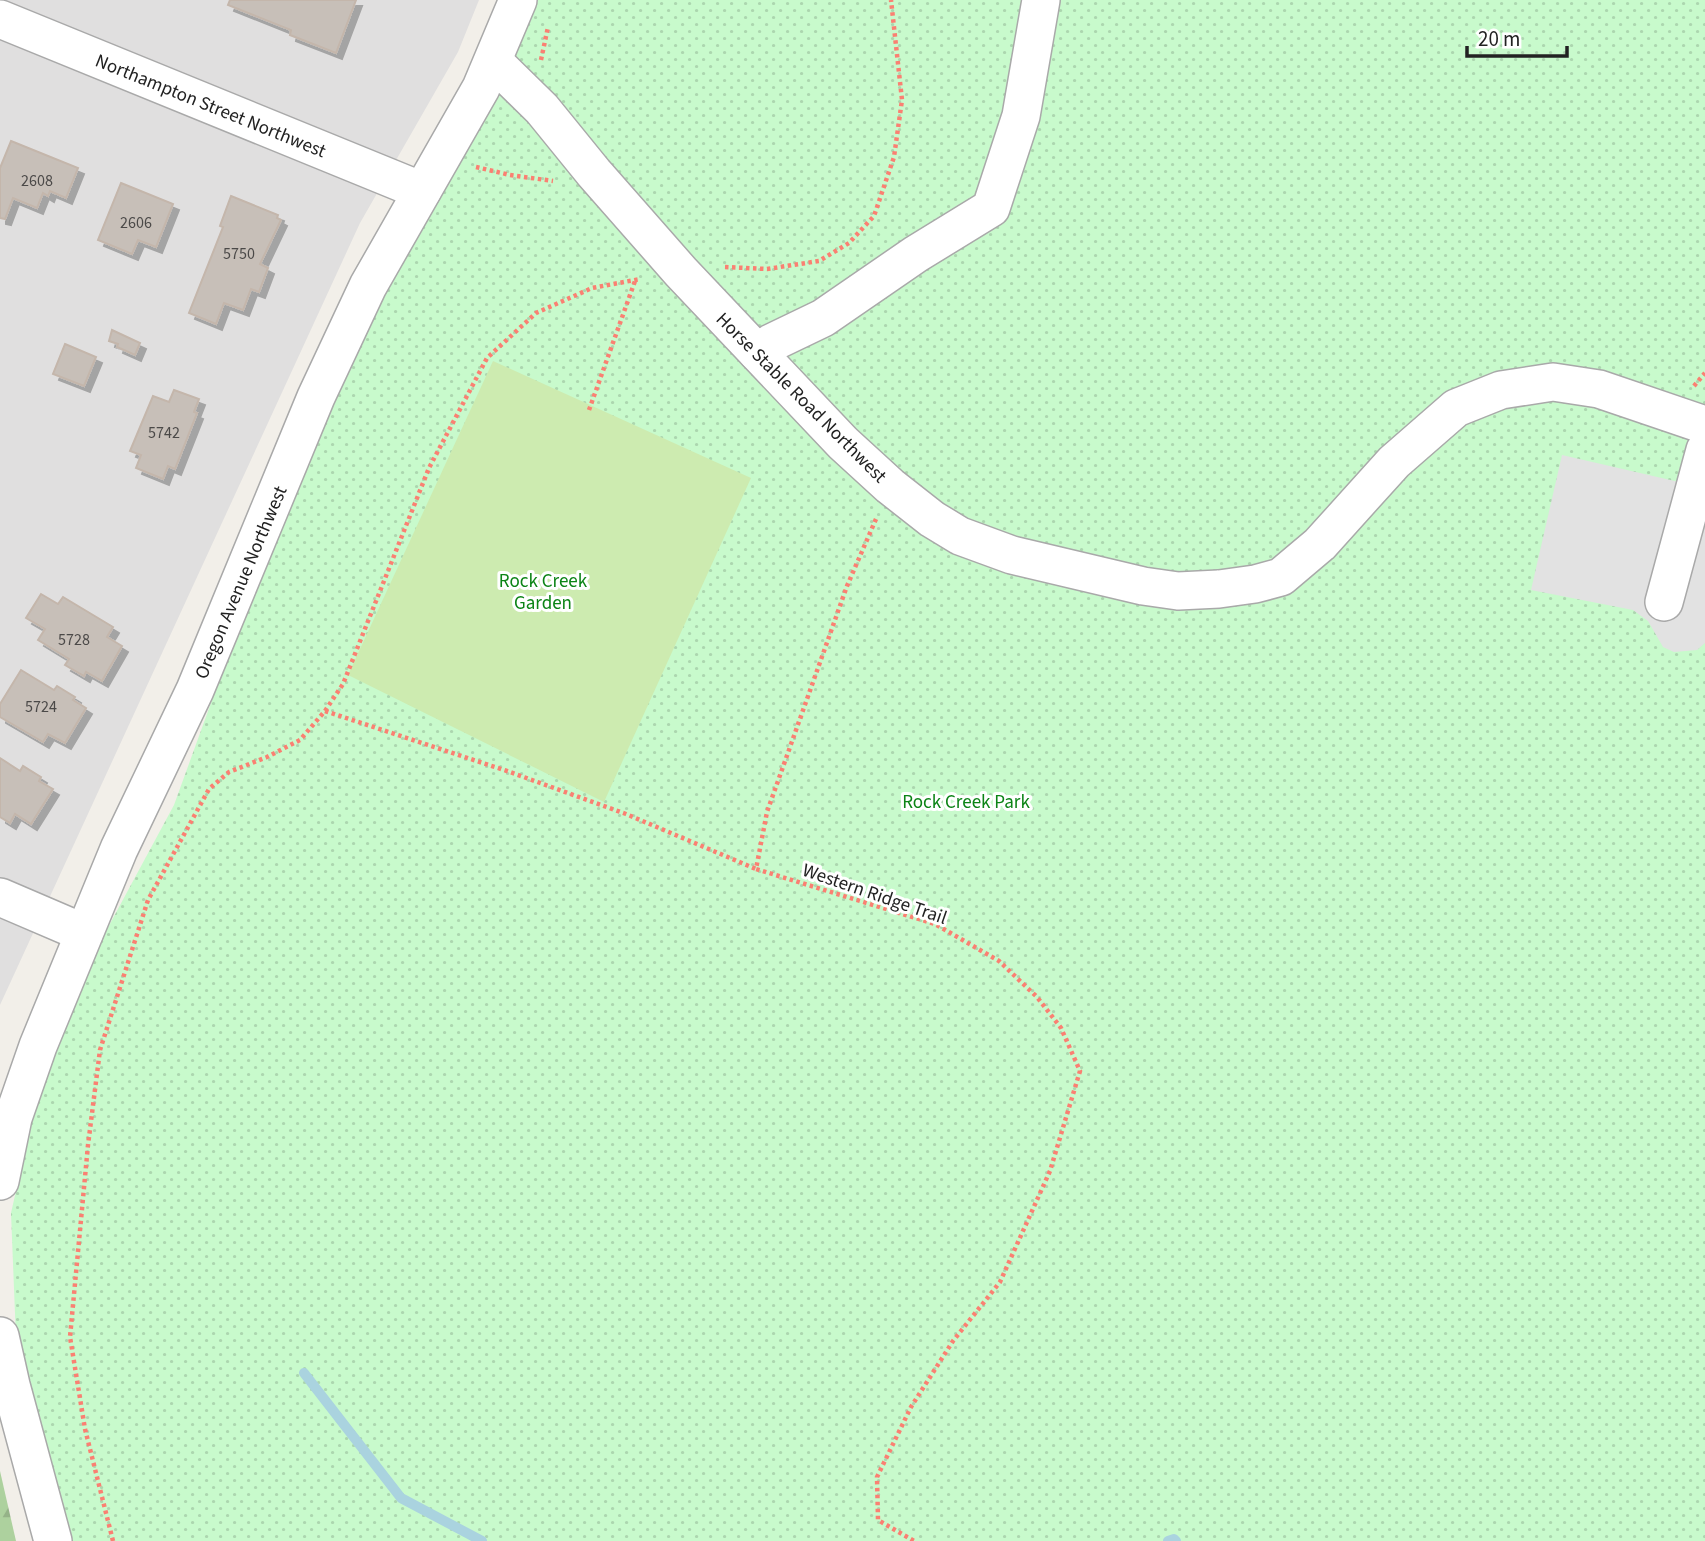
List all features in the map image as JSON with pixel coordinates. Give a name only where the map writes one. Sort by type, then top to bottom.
[{"type":"street","name":"Oregon Avenue Northwest","points":[[0,1181],[13,1118],[84,933],[119,849],[195,690],[316,397],[368,286],[457,134],[494,62],[518,0]]},
{"type":"street","points":[[757,352],[823,318],[916,254],[991,208],[1021,116],[1041,0]]},
{"type":"street","name":"Northampton Street Northwest","points":[[0,19],[422,191]]},
{"type":"street","name":"Horse Stable Road Northwest","points":[[494,62],[532,99],[681,272],[843,443],[890,486],[932,519],[960,536],[1012,555],[1143,586],[1178,590],[1219,589],[1255,584],[1281,577],[1320,544],[1394,462],[1456,408],[1501,390],[1553,382],[1599,389],[1705,425]]},
{"type":"street","points":[[1664,602],[1705,450]]},
{"type":"street","points":[[0,897],[84,933]]},
{"type":"street","points":[[0,1336],[10,1385],[53,1541]]},
{"type":"path","points":[[113,1541],[85,1429],[70,1337],[100,1050],[148,900],[209,789],[229,772],[300,740],[326,711],[343,684],[429,468],[487,358],[536,313],[592,289],[718,266],[767,270],[819,261],[849,243],[874,216],[894,157],[902,100],[891,0]]},
{"type":"path","points":[[532,99],[550,19]]},
{"type":"path","points":[[473,166],[568,183],[594,173]]},
{"type":"path","points":[[589,410],[635,280]]},
{"type":"path","points":[[326,711],[614,810],[756,869],[767,812],[846,586],[890,486]]},
{"type":"path","name":"Western Ridge Trail","points":[[756,869],[934,924],[999,961],[1037,997],[1061,1028],[1080,1071],[1050,1171],[1000,1282],[953,1341],[911,1407],[877,1477],[878,1520],[914,1541]]},
{"type":"shaded area","points":[[0,0],[479,0],[458,52],[360,223],[0,1005]]},
{"type":"shaded area","points":[[1562,455],[1705,488],[1705,643],[1697,650],[1674,652],[1663,647],[1648,621],[1633,610],[1531,590]]},
{"type":"green space","name":"Rock Creek Park","points":[[538,0],[1705,0],[1705,1541],[65,1541],[16,1339],[11,1213],[33,1116],[58,1046],[105,933],[174,805],[232,645],[353,350],[518,47]]},
{"type":"green space","name":"Rock Creek Garden","points":[[493,361],[751,478],[604,802],[348,675]]},
{"type":"green space","points":[[0,1471],[16,1541],[0,1541]]},
{"type":"building","points":[[230,0],[356,0],[336,53],[290,35],[291,30],[228,5]]},
{"type":"building","points":[[11,141],[78,168],[66,198],[50,191],[48,196],[43,193],[37,208],[13,198],[5,219],[0,218],[0,168]]},
{"type":"building","points":[[121,183],[173,204],[156,247],[138,240],[132,254],[98,240]]},
{"type":"building","points":[[231,196],[278,215],[277,218],[281,220],[260,264],[268,268],[259,292],[251,289],[243,310],[224,303],[216,324],[189,313],[223,227],[220,226]]},
{"type":"building","points":[[112,330],[140,343],[135,355],[109,341]]},
{"type":"building","points":[[65,344],[96,357],[84,386],[53,374]]},
{"type":"building","points":[[174,390],[199,399],[194,412],[197,413],[175,469],[168,466],[163,479],[136,468],[141,455],[130,451],[153,396],[169,402]]},
{"type":"building","points":[[41,594],[58,604],[63,597],[113,627],[107,637],[122,646],[102,681],[86,672],[84,676],[65,665],[69,659],[38,640],[45,629],[26,618]]},
{"type":"building","points":[[21,670],[54,690],[57,686],[75,697],[73,700],[86,708],[65,743],[48,734],[43,742],[0,717],[0,704]]},
{"type":"building","points":[[0,758],[20,771],[23,766],[41,777],[39,781],[53,789],[31,824],[15,814],[10,823],[0,817]]},
{"type":"waterway","points":[[304,1373],[401,1498],[482,1541]]},
{"type":"waterway","points":[[1168,1541],[1176,1541]]}]
